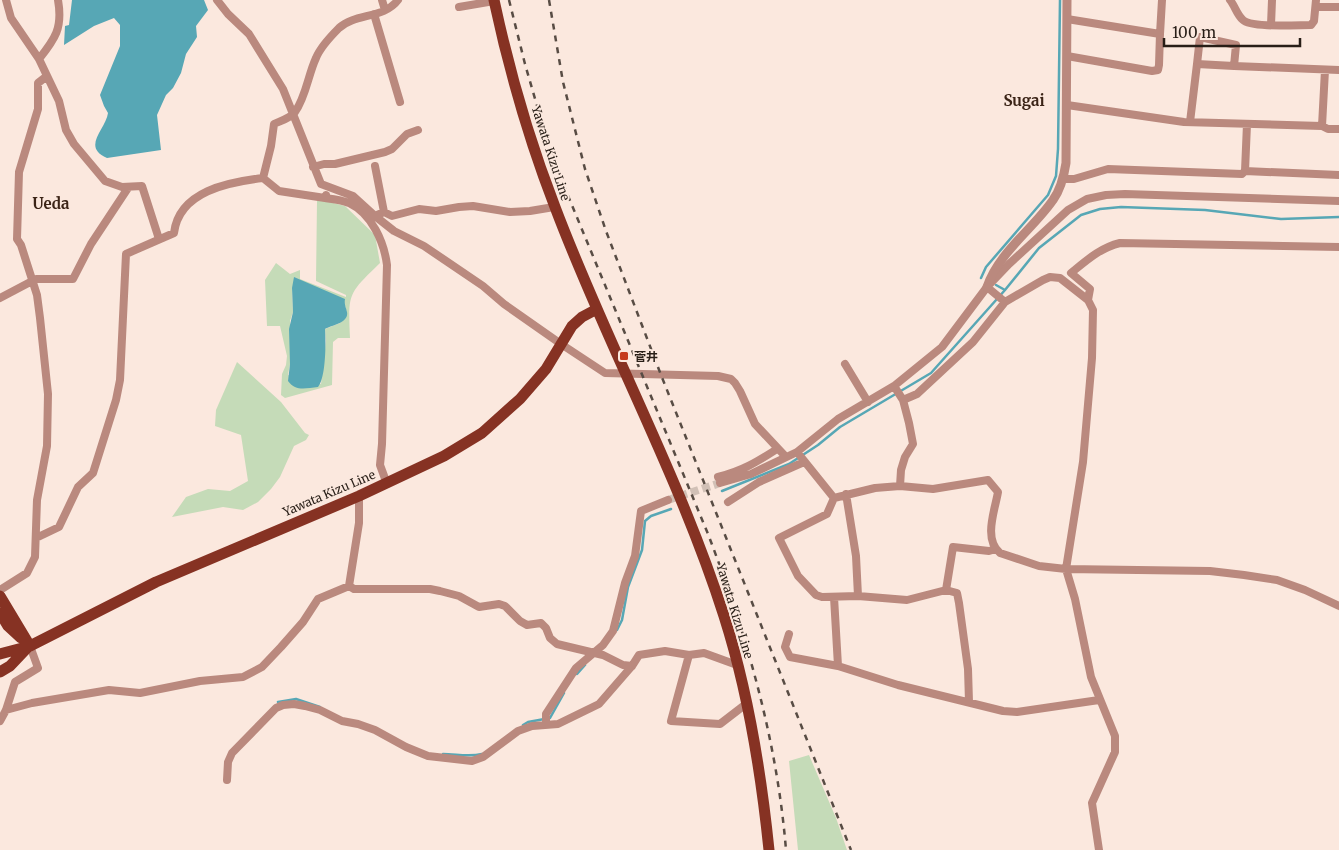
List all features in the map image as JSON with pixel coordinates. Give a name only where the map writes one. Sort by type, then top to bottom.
[{"type":"main road","name":"Yawata Kizu Line","points":[[494,1],[513,79],[554,207],[597,309],[650,426],[709,572],[725,618],[753,739],[766,819],[768,850]]},
{"type":"main road","name":"Yawata Kizu Line","points":[[30,646],[156,582],[387,484],[444,456],[482,433],[520,399],[546,369],[572,326],[582,316],[597,309]]},
{"type":"main road","points":[[0,596],[30,646]]},
{"type":"main road","points":[[0,613],[8,626],[30,646]]},
{"type":"main road","points":[[0,654],[30,646]]},
{"type":"main road","points":[[0,672],[10,666],[30,646]]},
{"type":"street","points":[[6,0],[16,28],[39,59],[59,101],[66,130],[74,144],[106,181],[128,188],[142,186],[159,239]]},
{"type":"street","points":[[39,59],[55,38],[59,21],[58,0]]},
{"type":"street","points":[[382,0],[385,10]]},
{"type":"street","points":[[263,178],[274,124],[294,114],[316,57],[321,50],[340,27],[385,10],[398,0]]},
{"type":"street","points":[[990,289],[997,267],[1054,199],[1063,179],[1066,163],[1067,0]]},
{"type":"street","points":[[1066,56],[1152,71],[1158,70],[1162,0]]},
{"type":"street","points":[[1230,0],[1241,19],[1246,23],[1271,25],[1311,25],[1314,21],[1316,3],[1339,6]]},
{"type":"street","points":[[1271,25],[1272,0]]},
{"type":"street","points":[[219,1],[228,14],[249,34],[283,89],[321,184],[353,196],[394,231],[424,246],[483,286],[504,304],[561,344],[605,373],[718,376],[731,379],[740,391],[755,424],[786,457]]},
{"type":"street","points":[[459,6],[494,1]]},
{"type":"street","points":[[374,14],[400,102]]},
{"type":"street","points":[[1067,19],[1160,34]]},
{"type":"street","points":[[1190,122],[1200,37],[1236,45],[1234,66]]},
{"type":"street","points":[[1197,64],[1339,70]]},
{"type":"street","points":[[1322,126],[1325,70]]},
{"type":"street","points":[[0,590],[27,573],[35,557],[37,500],[47,446],[48,394],[37,295],[21,245],[17,239],[18,172],[38,109],[38,83],[47,76]]},
{"type":"street","points":[[1067,105],[1190,122],[1322,126],[1328,129],[1339,129]]},
{"type":"street","points":[[1063,179],[1074,179],[1108,170],[1242,174],[1245,170],[1247,124]]},
{"type":"street","points":[[313,167],[335,164],[385,152],[392,149],[406,134],[418,130]]},
{"type":"street","points":[[375,166],[384,212]]},
{"type":"street","points":[[1245,170],[1339,175]]},
{"type":"street","points":[[36,538],[59,528],[78,487],[93,473],[116,400],[120,380],[126,254],[174,233],[185,207],[202,193],[225,185],[263,178],[280,191],[349,204],[361,212],[378,233],[387,266],[380,465],[387,484]]},
{"type":"street","points":[[0,298],[33,280],[73,279],[91,244],[128,188]]},
{"type":"street","points":[[325,198],[329,188]]},
{"type":"street","points":[[728,502],[800,457],[838,419],[895,388],[942,347],[1009,264],[1068,210],[1087,199],[1125,194],[1339,202]]},
{"type":"street","points":[[384,212],[392,216],[419,209],[436,211],[474,206],[510,212],[554,207]]},
{"type":"street","points":[[375,216],[384,212]]},
{"type":"street","points":[[1088,300],[1090,290],[1071,273],[1096,252],[1107,246],[1120,243],[1339,248]]},
{"type":"street","points":[[902,399],[917,394],[967,348],[1003,300],[1050,277],[1060,278],[1088,300],[1092,310],[1088,409],[1083,462],[1066,569],[1075,599],[1091,677],[1099,700],[1113,728],[1116,743],[1115,752],[1092,803],[1099,850]]},
{"type":"street","points":[[990,289],[1003,300]]},
{"type":"street","points":[[845,364],[868,402]]},
{"type":"street","points":[[895,388],[902,399],[913,444],[905,457],[901,470],[900,486]]},
{"type":"street","points":[[777,449],[752,465],[719,480],[751,474],[786,457],[800,457]]},
{"type":"street","points":[[800,457],[834,498]]},
{"type":"street","points":[[834,498],[876,488],[900,486],[933,489],[988,480],[998,492],[991,535],[996,549],[1000,553],[1040,566],[1066,569],[1210,571],[1277,580],[1305,590],[1339,606]]},
{"type":"street","points":[[846,494],[855,547],[858,596]]},
{"type":"street","points":[[349,586],[359,523],[359,496]]},
{"type":"street","points":[[834,498],[828,514],[778,538],[798,576],[816,595],[822,597],[858,596],[907,600],[946,590],[957,593],[960,603],[968,669],[969,702]]},
{"type":"street","points":[[546,724],[546,714],[576,668],[603,645],[613,631],[625,584],[635,556],[641,511],[668,500]]},
{"type":"street","points":[[946,590],[954,547],[989,551],[996,549]]},
{"type":"street","points":[[349,586],[354,589],[430,589],[459,596],[479,607],[499,604],[506,606],[520,622],[527,625],[541,623],[546,628],[550,638],[557,644],[603,656],[623,665],[632,666]]},
{"type":"street","points":[[6,710],[32,703],[109,690],[140,693],[200,681],[243,677],[262,667],[281,648],[303,622],[318,600],[349,586]]},
{"type":"street","points":[[834,597],[838,666]]},
{"type":"street","points":[[789,634],[785,647],[790,656],[838,666],[898,685],[1003,711],[1017,712],[1099,700]]},
{"type":"street","points":[[0,721],[6,710],[15,682],[38,668],[30,646]]},
{"type":"street","points":[[227,780],[228,762],[232,754],[276,708],[282,705],[294,704],[320,710],[342,721],[375,730],[406,747],[428,756],[472,760],[483,757],[518,731],[532,726],[564,722],[599,704],[632,666],[639,655],[664,651],[689,655],[704,653],[737,665]]},
{"type":"street","points":[[689,655],[671,721],[720,724],[746,704]]},
{"type":"green space","points":[[322,200],[345,206],[375,235],[380,263],[362,281],[352,295],[349,312],[350,338],[338,338],[333,342],[332,385],[285,398],[281,395],[282,374],[287,356],[280,326],[267,326],[265,280],[276,263],[290,274],[300,270],[300,279],[346,297],[346,295],[316,281],[317,201]],"holes":[[[292,288],[344,302],[347,313],[340,323],[325,329],[326,341],[321,384],[288,375],[290,364],[290,321],[293,312]]]},
{"type":"green space","points":[[237,362],[281,402],[305,433],[309,435],[306,440],[294,446],[280,477],[258,502],[243,510],[223,507],[172,517],[186,497],[208,489],[230,491],[248,481],[241,435],[215,426],[216,410]]},
{"type":"green space","points":[[809,755],[836,818],[847,850],[798,850],[789,761]]},
{"type":"water","points":[[72,0],[204,0],[208,10],[196,26],[197,37],[186,54],[181,73],[173,88],[166,95],[157,115],[161,150],[107,158],[99,154],[96,149],[97,137],[108,113],[100,95],[120,46],[120,25],[114,18],[94,26],[64,45],[65,26],[69,25]]},
{"type":"water","points":[[294,277],[345,299],[347,316],[345,319],[325,329],[324,368],[318,387],[298,388],[288,381],[290,364],[289,329],[293,312],[292,288]]},
{"type":"waterway","points":[[981,278],[986,267],[1048,195],[1056,176],[1060,0]]},
{"type":"waterway","points":[[722,491],[789,464],[818,445],[840,427],[931,373],[1005,290],[1039,248],[1081,215],[1100,209],[1121,207],[1205,210],[1281,219],[1339,217]]},
{"type":"waterway","points":[[996,285],[1005,290]]},
{"type":"waterway","points":[[617,630],[622,620],[628,587],[642,550],[645,521],[651,516],[671,509]]},
{"type":"waterway","points":[[577,674],[585,665]]},
{"type":"waterway","points":[[523,725],[528,722],[550,718],[564,693]]},
{"type":"waterway","points":[[278,702],[296,699],[320,707]]},
{"type":"waterway","points":[[443,754],[482,754]]},
{"type":"tunnel","points":[[668,500],[720,483]]},
{"type":"railway","points":[[509,0],[542,123],[564,186],[708,534],[735,611],[768,729],[782,809],[786,850]]},
{"type":"railway","points":[[549,0],[563,82],[585,169],[606,231],[661,375],[851,850]]},
{"type":"place","name":"菅井","points":[[624,356]]},
{"type":"district","name":"Sugai","points":[[1024,100]]},
{"type":"district","name":"Ueda","points":[[51,203]]}]
